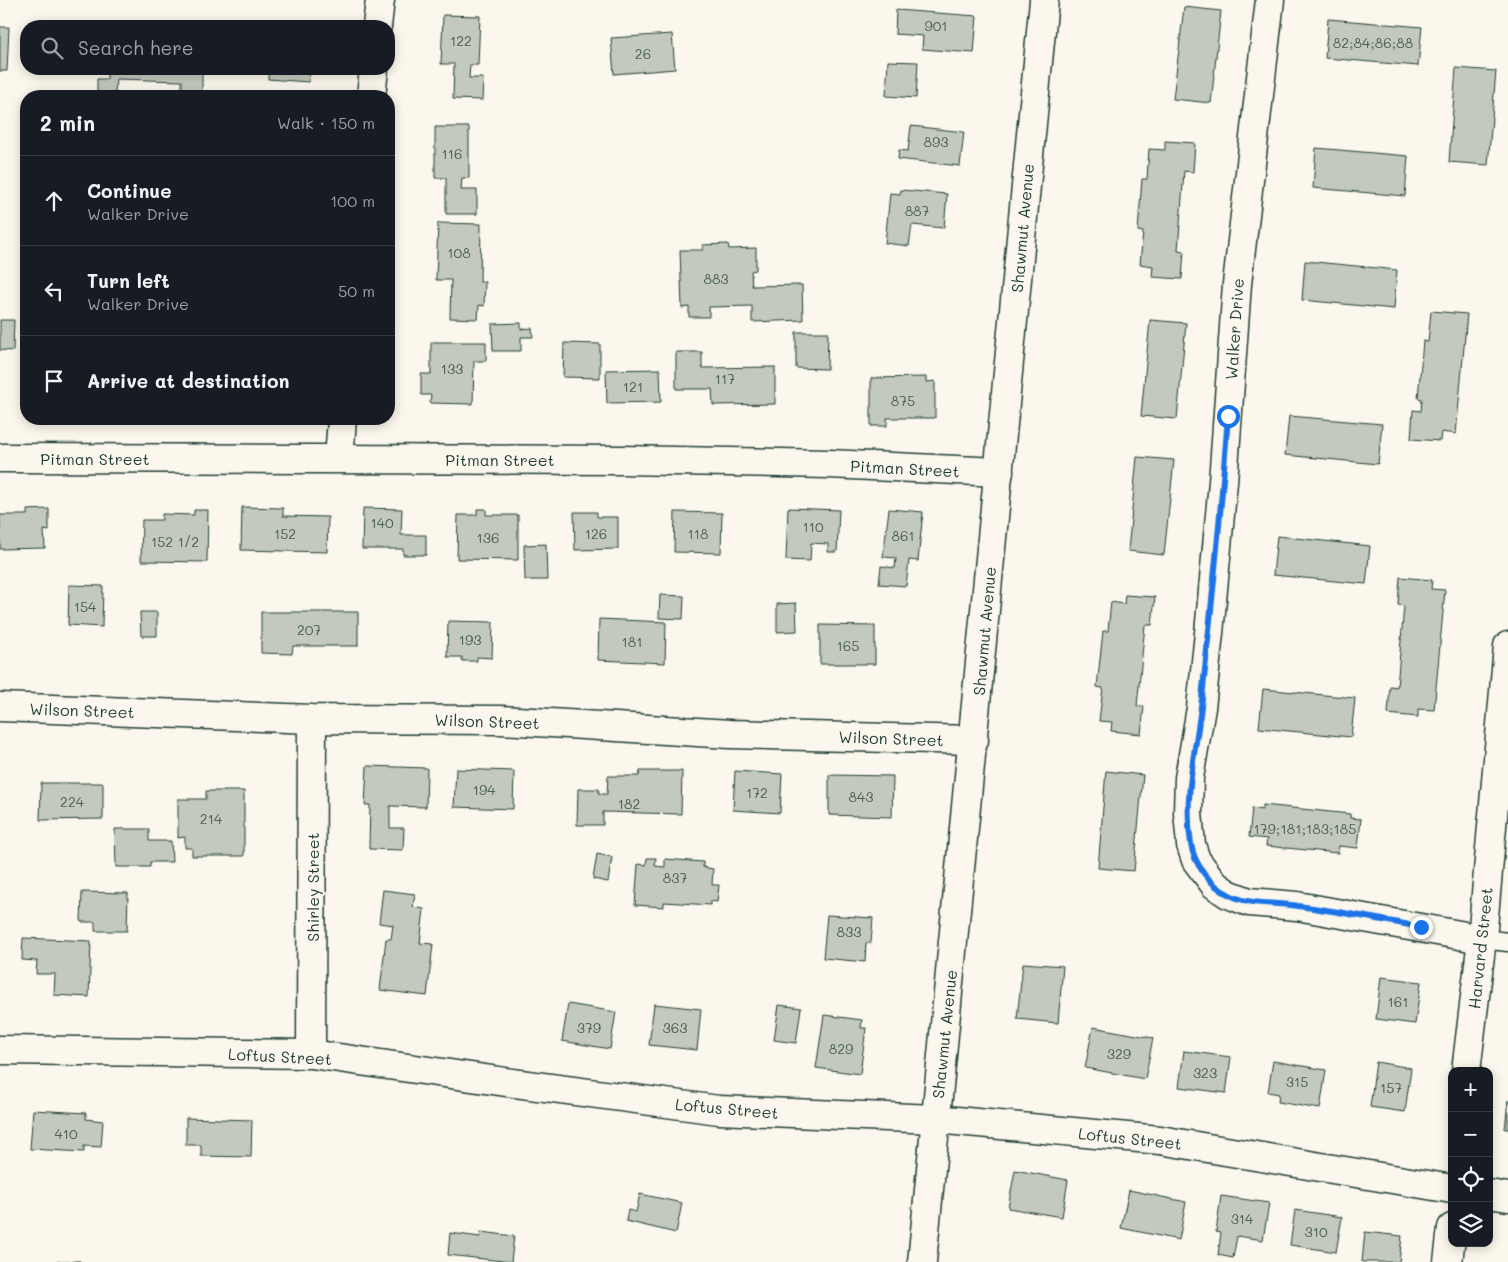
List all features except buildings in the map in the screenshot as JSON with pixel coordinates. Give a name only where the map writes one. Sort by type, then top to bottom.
[{"type":"street","points":[[378,20],[380,0]]},
{"type":"street","name":"Shawmut Avenue","points":[[922,1262],[974,740],[1044,0]]},
{"type":"street","name":"Walker Drive","points":[[1270,0],[1237,284],[1211,614],[1201,708],[1189,778],[1188,813],[1191,845],[1196,860],[1215,885],[1228,894],[1249,902],[1297,906],[1495,941]]},
{"type":"street","points":[[372,90],[373,75]]},
{"type":"street","points":[[339,459],[342,425]]},
{"type":"street","name":"Pitman Street","points":[[0,458],[611,460],[819,464],[999,472]]},
{"type":"street","name":"Harvard Street","points":[[1467,1067],[1495,941],[1508,646]]},
{"type":"street","name":"Wilson Street","points":[[0,707],[312,719],[501,720],[730,734],[974,740]]},
{"type":"street","name":"Shirley Street","points":[[312,719],[312,1054]]},
{"type":"street","name":"Loftus Street","points":[[0,1050],[312,1054],[719,1110],[935,1119],[1160,1140],[1448,1188]]},
{"type":"street","points":[[1493,1195],[1508,1197]]},
{"type":"street","points":[[1448,1262],[1450,1247]]},
{"type":"route","points":[[1228,416],[1217,557],[1201,708],[1189,778],[1188,813],[1191,845],[1196,860],[1215,885],[1228,894],[1249,902],[1297,906],[1421,927]]}]
